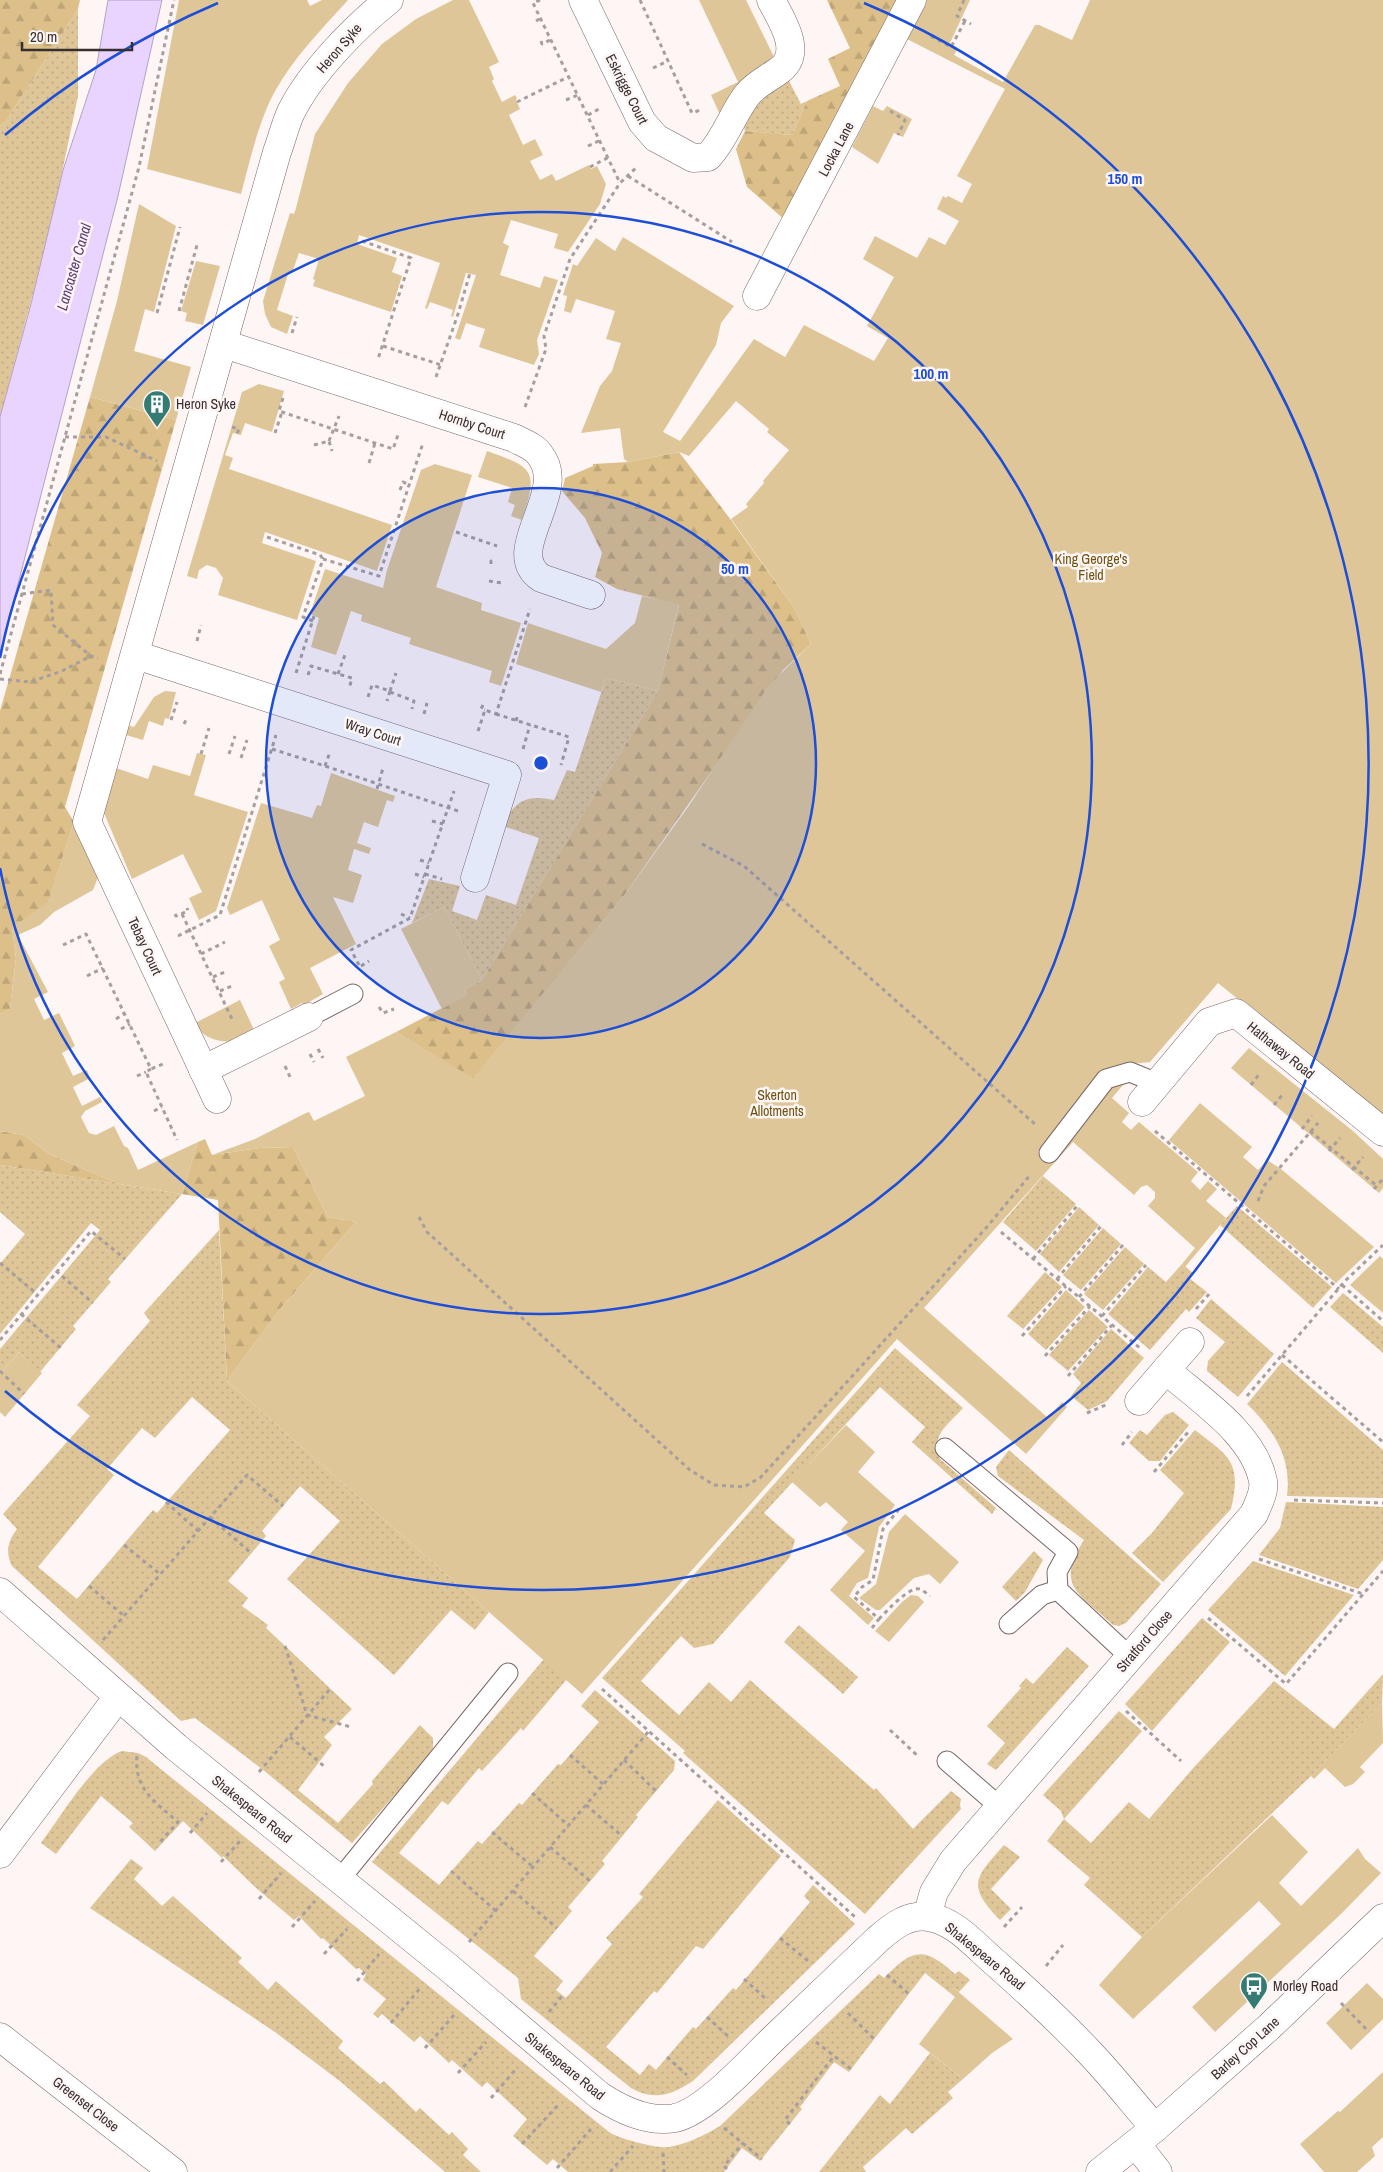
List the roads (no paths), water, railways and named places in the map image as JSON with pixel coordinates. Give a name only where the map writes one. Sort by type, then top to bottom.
[{"type":"street","name":"Heron Syke","points":[[87,822],[136,655],[277,152],[291,112],[311,80],[361,22],[389,0]]},
{"type":"street","name":"Eskrigge Court","points":[[583,0],[642,122],[656,138],[693,158],[708,157],[720,144],[733,116],[749,93],[788,62],[791,49],[787,31],[771,0]]},
{"type":"street","name":"Locka Lane","points":[[756,296],[907,10]]},
{"type":"street","name":"Hornby Court","points":[[224,344],[514,438],[532,447],[540,455],[550,476],[548,488],[530,542],[528,558],[534,573],[541,578],[591,595]]},
{"type":"street","name":"Wray Court","points":[[136,655],[507,775],[475,878]]},
{"type":"street","name":"Tebay Court","points":[[87,822],[217,1099]]},
{"type":"street","name":"Hathaway Road","points":[[1150,1093],[1209,1022],[1236,1013],[1383,1132]]},
{"type":"street","points":[[198,1060],[246,1049],[309,1017]]},
{"type":"street","points":[[1127,1401],[1166,1370],[1190,1342]]},
{"type":"street","name":"Stratford Close","points":[[927,1916],[934,1892],[953,1861],[1254,1514],[1261,1499],[1263,1483],[1255,1458],[1243,1438],[1166,1370]]},
{"type":"street","name":"Shakespeare Road","points":[[0,1592],[118,1697],[600,2096],[617,2106],[656,2118],[675,2118],[693,2110],[722,2088],[897,1923],[913,1917],[927,1916],[938,1919],[962,1934],[1030,1993],[1091,2054],[1145,2136]]},
{"type":"street","points":[[0,1854],[118,1697]]},
{"type":"street","name":"Barley Cop Lane","points":[[1100,2172],[1145,2136],[1293,2005],[1383,1918]]},
{"type":"street","name":"Greenset Close","points":[[0,2037],[172,2172]]},
{"type":"street","points":[[1145,2136],[1158,2172]]},
{"type":"lane","points":[[309,1017],[353,994]]},
{"type":"lane","points":[[1049,1153],[1106,1079],[1130,1072],[1150,1093]]},
{"type":"lane","points":[[945,1448],[1068,1552],[1056,1572],[1058,1590],[1130,1657]]},
{"type":"lane","points":[[1009,1624],[1042,1595],[1058,1590]]},
{"type":"lane","points":[[340,1879],[508,1673]]},
{"type":"lane","points":[[947,1760],[1000,1807]]},
{"type":"water","name":"Lancaster Canal","points":[[108,0],[162,0],[118,196],[0,654],[0,417],[31,304],[63,170],[96,70]]},
{"type":"place","name":"Heron Syke","points":[[157,428]]},
{"type":"place","name":"Morley Road","points":[[1254,2010]]},
{"type":"park label","name":"King George's Field","points":[[1091,568]]},
{"type":"park label","name":"Skerton Allotments","points":[[777,1104]]}]
